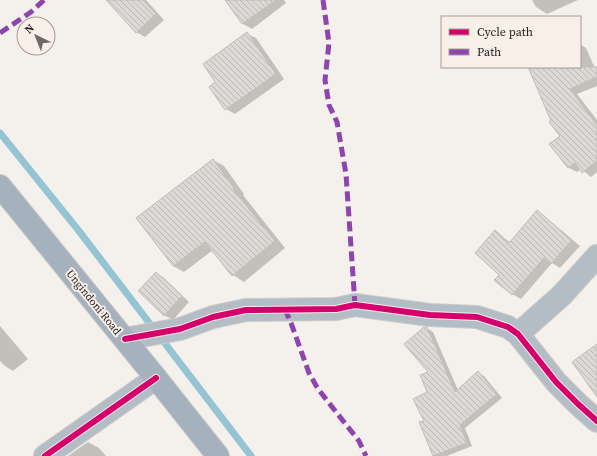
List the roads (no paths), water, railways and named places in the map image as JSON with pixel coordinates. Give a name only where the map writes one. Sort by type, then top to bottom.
[{"type":"main road","name":"Ungindoni Road","points":[[0,186],[218,456]]},
{"type":"street","points":[[518,334],[562,295],[597,256]]},
{"type":"street","points":[[125,339],[180,329],[213,317],[246,310],[336,309],[355,305],[430,315],[477,317],[508,327],[518,334],[556,382],[597,421]]},
{"type":"street","points":[[45,456],[156,378]]},
{"type":"waterway","points":[[0,133],[79,231],[251,456]]}]
